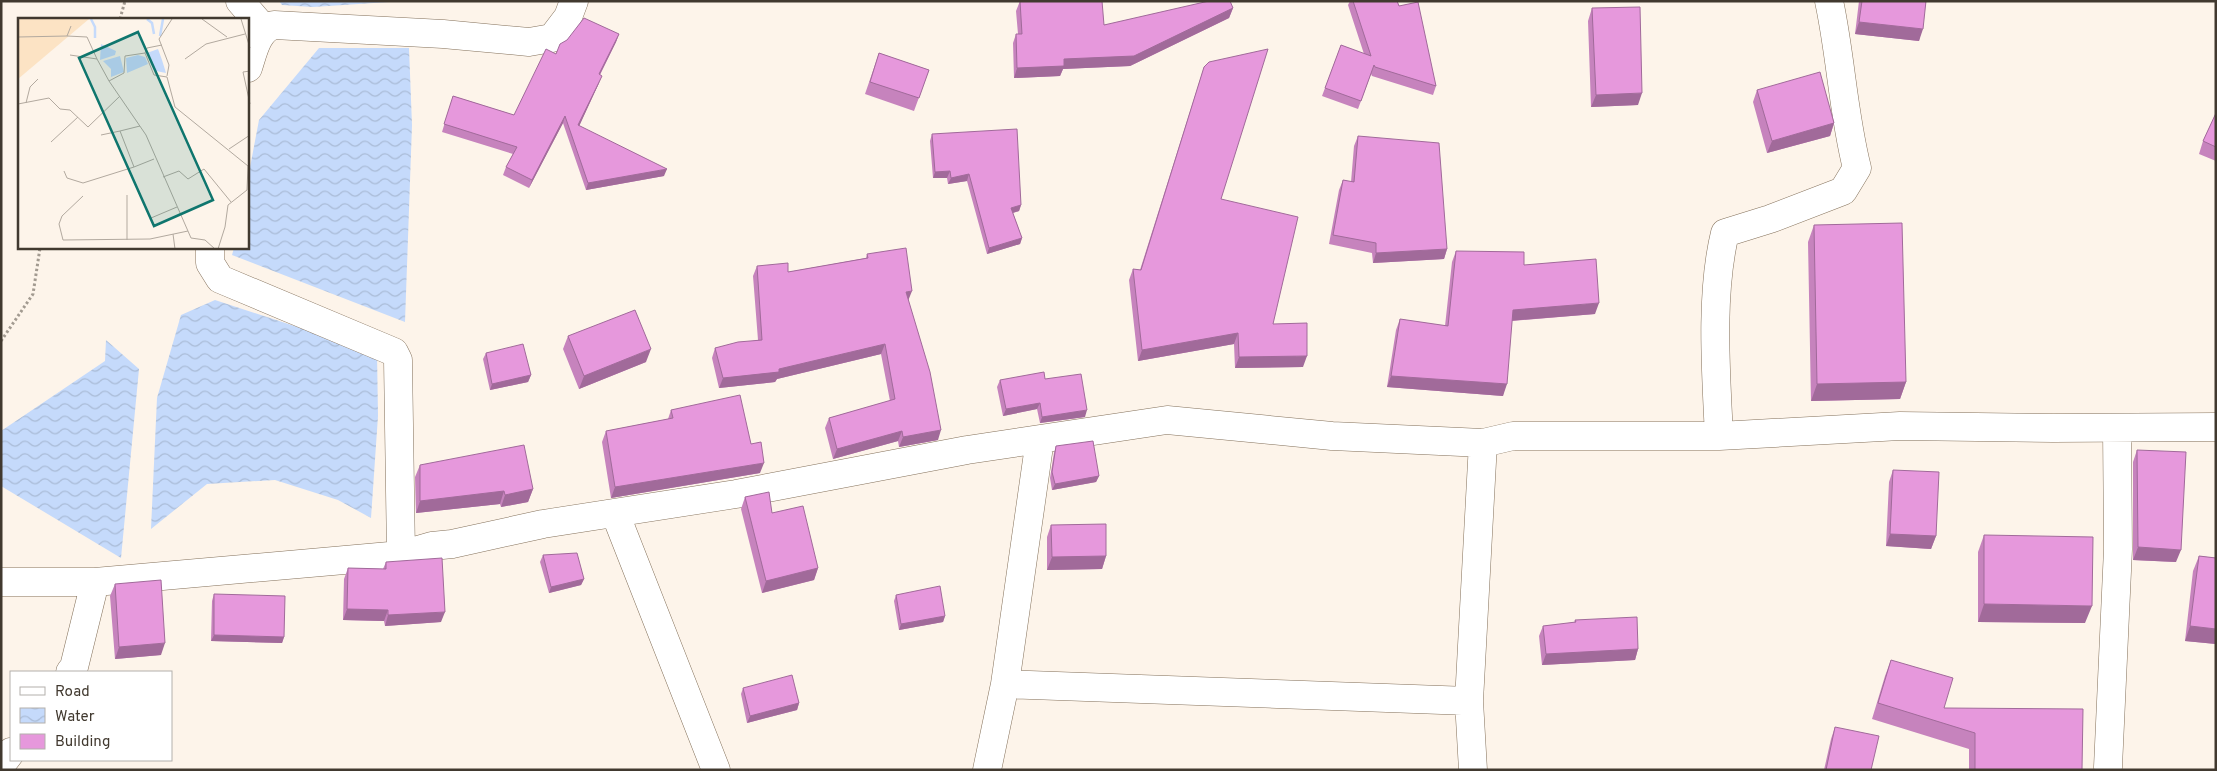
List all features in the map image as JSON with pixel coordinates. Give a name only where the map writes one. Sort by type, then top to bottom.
[{"type":"street","points":[[240,1],[265,30]]},
{"type":"street","points":[[249,65],[256,43],[267,27],[274,24],[442,34],[529,42],[552,38],[568,17],[574,1]]},
{"type":"street","points":[[1720,436],[1717,386],[1717,288],[1720,256],[1725,233],[1770,219],[1843,191],[1858,168],[1848,134],[1835,27],[1829,1]]},
{"type":"street","points":[[210,249],[210,263],[220,279],[394,352],[398,360],[402,555]]},
{"type":"street","points":[[1,582],[95,582],[402,555],[432,546],[452,544],[543,524],[1040,439],[1167,420],[1332,436],[1483,443],[1513,436],[1720,436],[1900,426],[2216,427]]},
{"type":"street","points":[[2108,767],[2118,548],[2117,428]]},
{"type":"street","points":[[987,770],[1005,684],[1040,439]]},
{"type":"street","points":[[1473,770],[1470,701],[1483,443]]},
{"type":"street","points":[[615,513],[716,770]]},
{"type":"street","points":[[71,671],[74,667],[95,582]]},
{"type":"street","points":[[1005,684],[1470,701]]},
{"type":"street","points":[[1,765],[10,753]]},
{"type":"path","points":[[120,18],[125,1]]},
{"type":"path","points":[[1,341],[33,294],[40,249]]},
{"type":"water","points":[[279,1],[404,1],[313,7],[282,5]]},
{"type":"water","points":[[319,48],[409,48],[412,125],[405,322],[232,255],[234,249],[249,249],[249,173],[259,120]]},
{"type":"water","points":[[215,300],[377,353],[378,416],[371,518],[338,500],[275,480],[207,484],[151,529],[157,398],[181,315]]},
{"type":"water","points":[[106,340],[139,369],[121,558],[1,486],[1,431],[105,361]]},
{"type":"building","points":[[1020,1],[1102,1],[1104,25],[1209,1],[1230,1],[1233,8],[1134,56],[1064,59],[1064,66],[1017,68],[1016,34],[1022,34]]},
{"type":"building","points":[[1353,1],[1397,1],[1399,6],[1418,2],[1436,86],[1375,67],[1374,65],[1361,101],[1325,88],[1341,45],[1371,56]]},
{"type":"building","points":[[1862,1],[1926,1],[1923,29],[1859,22]]},
{"type":"building","points":[[1640,7],[1642,93],[1596,95],[1592,8]]},
{"type":"building","points":[[584,18],[619,34],[599,74],[602,76],[578,125],[667,169],[588,183],[565,116],[532,180],[506,167],[517,147],[444,124],[453,96],[514,115],[546,49],[556,54],[560,44],[567,40]]},
{"type":"building","points":[[1268,49],[1221,199],[1298,217],[1273,324],[1307,323],[1307,356],[1239,357],[1238,333],[1142,350],[1133,269],[1141,270],[1204,67],[1209,62]]},
{"type":"building","points":[[879,53],[929,70],[919,98],[870,82]]},
{"type":"building","points":[[1820,72],[1834,123],[1772,141],[1757,90]]},
{"type":"building","points":[[2216,113],[2216,147],[2203,141]]},
{"type":"building","points":[[1017,129],[1021,205],[1011,208],[1022,238],[989,248],[969,174],[951,178],[950,171],[935,172],[932,134]]},
{"type":"building","points":[[1358,136],[1439,143],[1447,249],[1376,253],[1376,243],[1333,235],[1343,180],[1354,182]]},
{"type":"building","points":[[1902,223],[1906,382],[1817,384],[1814,225]]},
{"type":"building","points":[[906,248],[912,291],[906,292],[930,372],[941,430],[903,437],[902,431],[837,449],[829,418],[895,399],[885,344],[779,369],[779,372],[723,378],[715,348],[738,342],[762,340],[757,266],[788,263],[788,272],[868,258],[867,254]]},
{"type":"building","points":[[1456,251],[1524,252],[1524,265],[1596,259],[1599,303],[1513,310],[1507,384],[1391,376],[1400,319],[1448,326]]},
{"type":"building","points":[[635,310],[651,349],[584,376],[568,336]]},
{"type":"building","points":[[523,344],[531,375],[492,384],[486,353]]},
{"type":"building","points":[[1044,372],[1045,379],[1081,374],[1087,410],[1042,417],[1040,403],[1006,409],[1000,380]]},
{"type":"building","points":[[740,395],[751,444],[761,442],[764,463],[615,487],[606,431],[673,418],[671,410]]},
{"type":"building","points":[[1093,441],[1099,476],[1055,484],[1052,472],[1056,446]]},
{"type":"building","points":[[524,445],[533,489],[505,495],[504,491],[420,501],[420,465]]},
{"type":"building","points":[[2137,450],[2186,452],[2181,550],[2138,547]]},
{"type":"building","points":[[1893,470],[1939,472],[1936,536],[1890,534]]},
{"type":"building","points":[[769,492],[772,513],[803,506],[818,568],[766,581],[745,497]]},
{"type":"building","points":[[1106,524],[1106,556],[1052,557],[1051,525]]},
{"type":"building","points":[[1984,535],[2093,537],[2092,606],[1984,604]]},
{"type":"building","points":[[577,553],[584,579],[551,587],[543,555]]},
{"type":"building","points":[[2199,556],[2216,558],[2216,629],[2190,626]]},
{"type":"building","points":[[442,558],[445,612],[388,615],[388,610],[347,609],[348,568],[386,569],[386,562]]},
{"type":"building","points":[[161,580],[165,643],[119,647],[115,584]]},
{"type":"building","points":[[940,586],[945,616],[901,624],[896,595]]},
{"type":"building","points":[[214,594],[285,596],[284,637],[214,635]]},
{"type":"building","points":[[1637,617],[1638,649],[1546,654],[1543,626],[1576,622],[1575,620]]},
{"type":"building","points":[[1891,660],[1953,678],[1944,708],[2083,709],[2082,770],[1975,770],[1975,733],[1878,703]]},
{"type":"building","points":[[792,675],[799,703],[750,716],[743,688]]},
{"type":"building","points":[[1835,727],[1879,736],[1871,770],[1826,770]]}]
